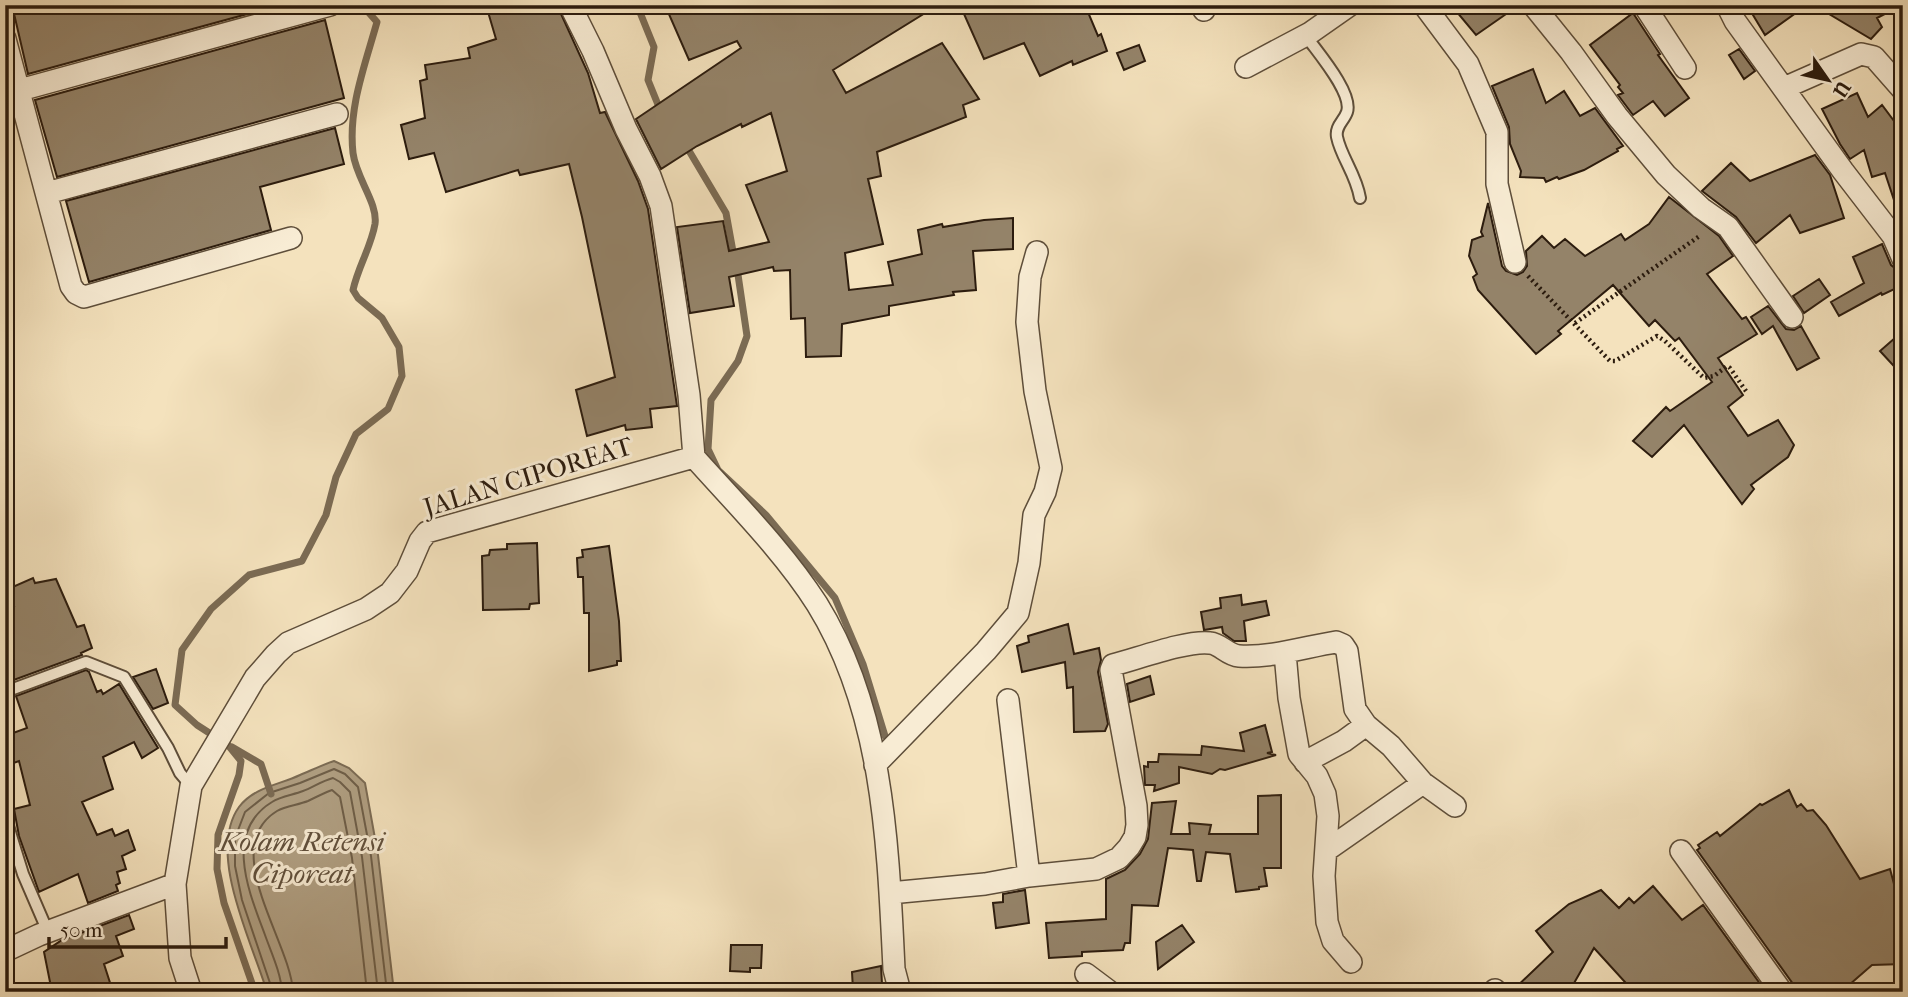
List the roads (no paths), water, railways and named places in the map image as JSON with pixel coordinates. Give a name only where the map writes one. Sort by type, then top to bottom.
[{"type":"street","points":[[20,90],[330,5]]},
{"type":"street","points":[[570,5],[650,176],[661,206],[688,382],[694,457],[794,570],[817,604],[844,656],[856,688],[884,814],[894,969],[900,992]]},
{"type":"street","points":[[1246,67],[1308,34],[1350,5]]},
{"type":"street","points":[[1424,5],[1468,64],[1497,132],[1497,184],[1515,262]]},
{"type":"street","points":[[1533,5],[1617,116],[1666,175],[1702,208],[1722,221],[1792,317]]},
{"type":"street","points":[[1644,5],[1685,68]]},
{"type":"street","points":[[1727,5],[1735,21],[1893,236],[1903,259]]},
{"type":"street","points":[[5,39],[71,286],[76,293],[84,297],[291,238]]},
{"type":"street","points":[[1784,88],[1861,54],[1874,57],[1903,90]]},
{"type":"street","points":[[47,193],[337,114]]},
{"type":"street","points":[[875,765],[986,651],[1018,613],[1030,563],[1034,515],[1045,492],[1051,468],[1035,391],[1027,322],[1030,277],[1037,251]]},
{"type":"street","name":"JALAN CIPOREAT","points":[[191,992],[180,958],[175,884],[191,786],[255,678],[276,654],[288,643],[366,609],[390,593],[407,571],[422,538],[428,532],[694,457]]},
{"type":"street","points":[[890,893],[1096,869],[1119,858],[1135,837],[1137,825],[1136,806],[1111,677],[1114,665],[1194,644],[1210,643],[1230,655],[1240,656],[1285,653],[1336,642],[1343,645],[1348,652],[1355,709],[1366,725],[1391,746],[1423,783],[1455,806]]},
{"type":"street","points":[[1285,653],[1289,698],[1299,754],[1317,776],[1325,794],[1328,816],[1324,876],[1327,922],[1334,941],[1351,962]]},
{"type":"street","points":[[1008,699],[1029,876]]},
{"type":"street","points":[[1305,762],[1344,741],[1366,725]]},
{"type":"street","points":[[1327,850],[1423,783]]},
{"type":"street","points":[[1681,851],[1782,992]]},
{"type":"street","points":[[5,951],[175,884]]},
{"type":"street","points":[[1086,974],[1110,992]]},
{"type":"lane","points":[[1308,34],[1347,99],[1347,112],[1338,128],[1337,136],[1352,169],[1360,198]]},
{"type":"lane","points":[[5,692],[86,662],[124,677],[168,748],[180,773],[191,786]]},
{"type":"lane","points":[[5,816],[23,874],[48,932]]},
{"type":"water","name":"Kolam Retensi Ciporeat","points":[[334,761],[349,768],[365,783],[378,855],[394,992],[267,992],[235,899],[227,849],[230,826],[239,807],[252,795]]},
{"type":"waterway","points":[[255,992],[224,903],[217,869],[218,835],[239,775],[241,761],[228,745],[197,725],[175,705],[182,650],[211,609],[249,575],[302,561],[326,515],[336,477],[356,434],[388,409],[402,376],[399,347],[382,318],[358,298],[353,290],[375,224],[373,208],[353,153],[355,103],[377,22],[362,5]]},
{"type":"waterway","points":[[637,5],[654,47],[648,80],[661,112]]},
{"type":"waterway","points":[[685,144],[726,213],[734,257]]},
{"type":"waterway","points":[[737,268],[747,336],[738,361],[711,400],[708,449],[718,470],[766,515],[835,598],[863,664],[885,736]]},
{"type":"waterway","points":[[232,747],[261,764],[271,794]]}]
